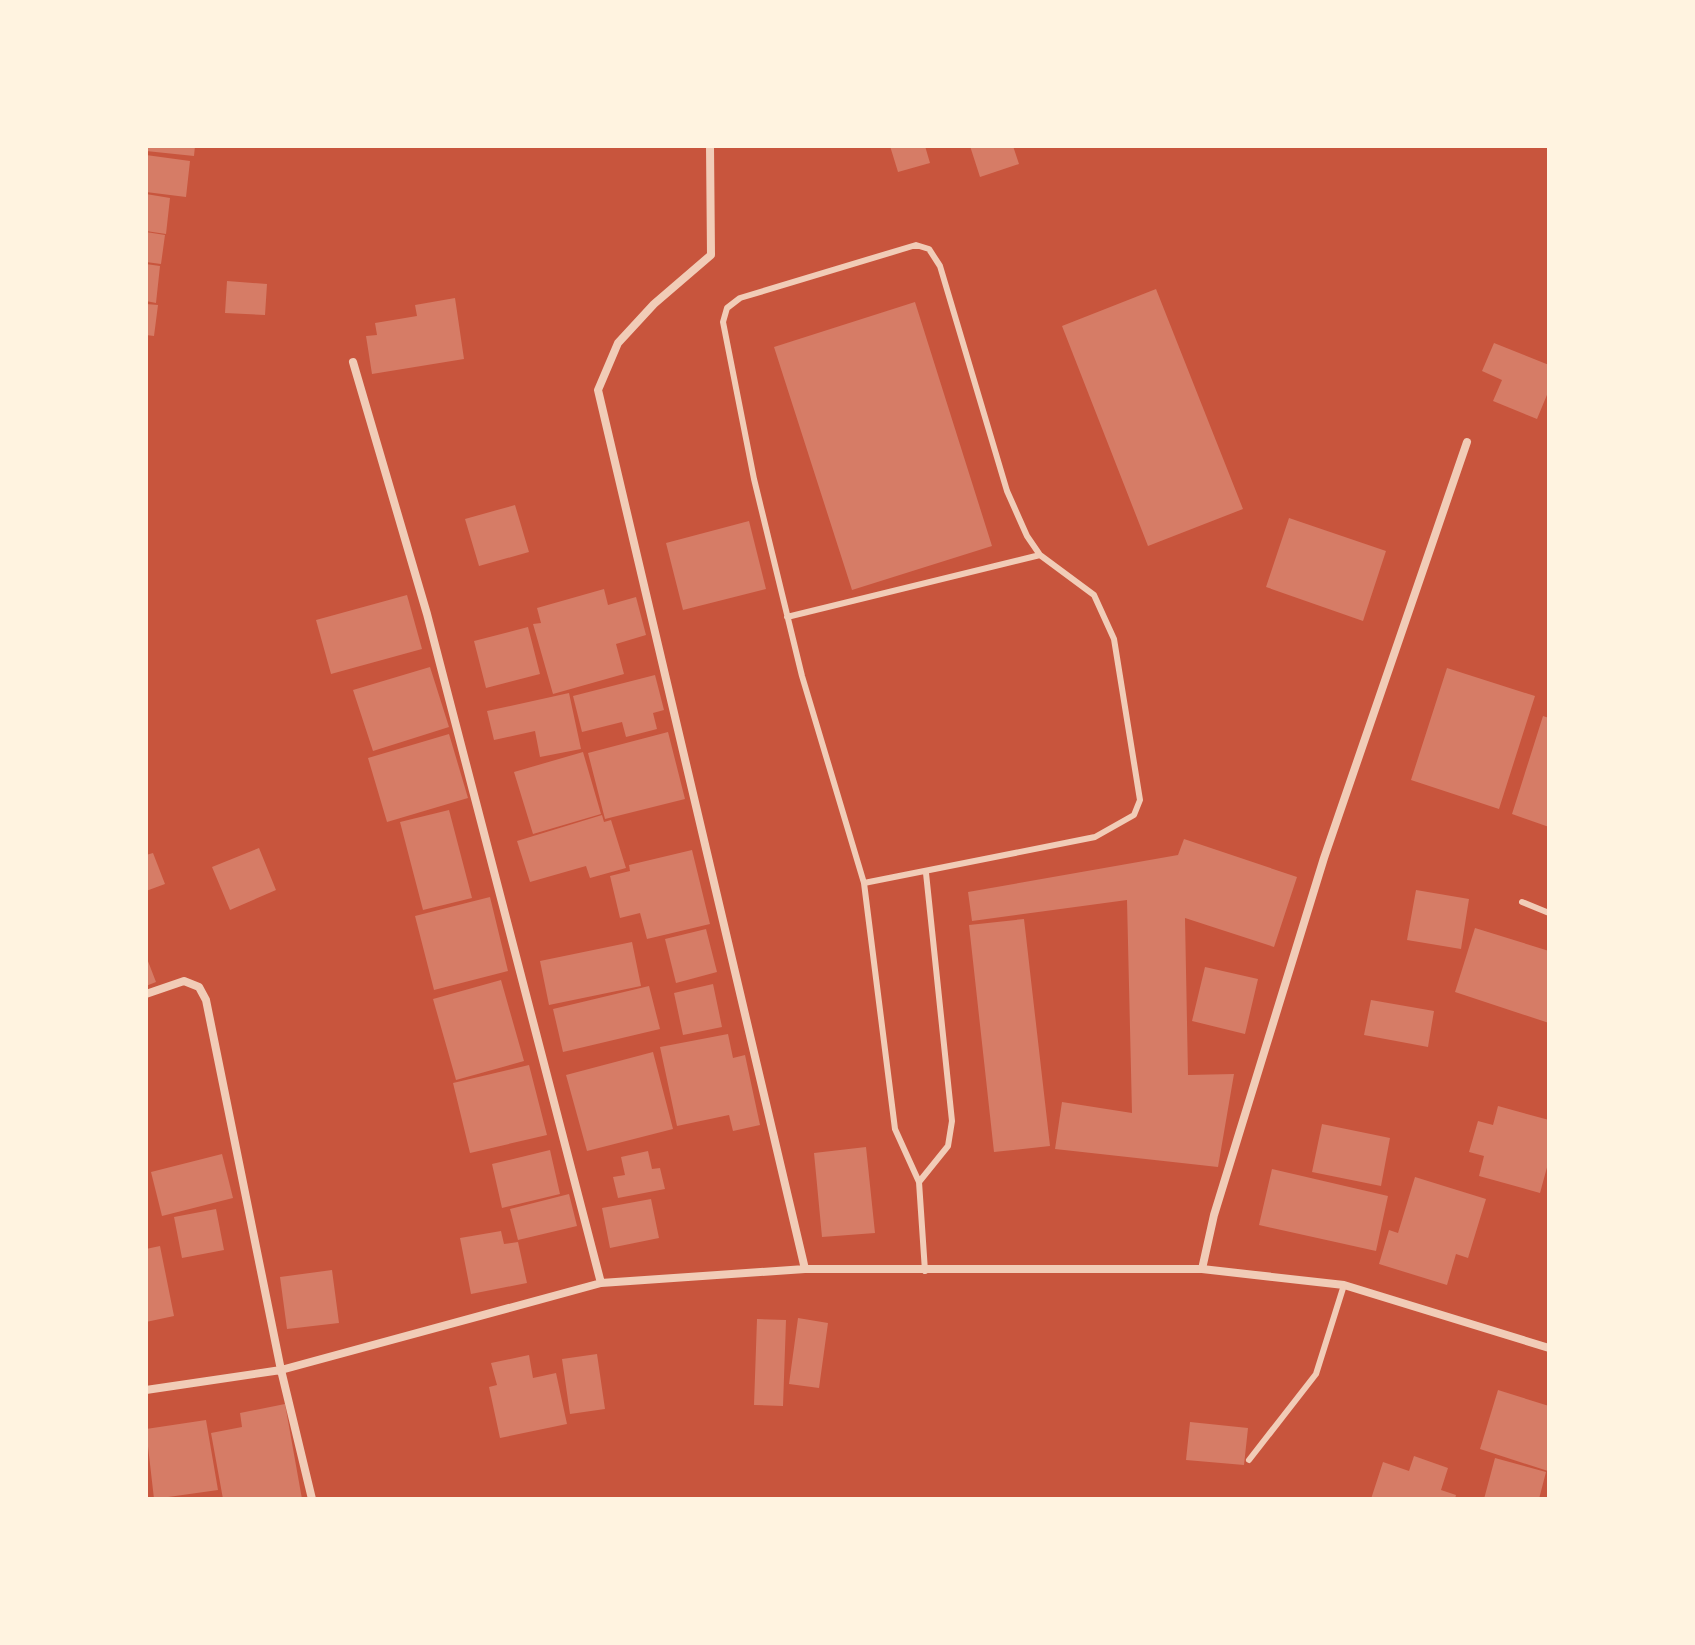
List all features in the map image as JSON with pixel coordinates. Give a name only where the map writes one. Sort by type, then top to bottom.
[{"type":"street","points":[[710,146],[711,255],[654,304],[618,343],[598,390],[805,1269]]},
{"type":"street","points":[[353,362],[427,614],[601,1283]]},
{"type":"street","points":[[1202,1269],[1214,1215],[1324,858],[1467,442]]},
{"type":"street","points":[[146,994],[184,981],[199,987],[206,1000],[281,1370],[312,1499]]},
{"type":"street","points":[[146,1390],[281,1370],[601,1283],[805,1269],[1202,1269],[1344,1285],[1549,1348]]},
{"type":"lane","points":[[864,883],[1095,837],[1124,824],[1140,800],[1114,639],[1107,617],[1094,595],[1040,555],[1027,536],[1007,491],[940,266],[929,249],[916,245],[740,298],[727,308],[723,322],[754,479],[787,617],[864,883],[895,1129],[919,1182],[925,1271]]},
{"type":"lane","points":[[787,617],[1040,555]]},
{"type":"lane","points":[[919,1182],[948,1146],[952,1121],[926,873]]},
{"type":"lane","points":[[1522,902],[1549,913]]},
{"type":"lane","points":[[1249,1460],[1316,1374],[1344,1285]]},
{"type":"building","points":[[146,146],[195,146],[194,156],[146,151]]},
{"type":"building","points":[[890,146],[925,146],[930,163],[898,172]]},
{"type":"building","points":[[970,146],[1013,146],[1019,164],[980,177]]},
{"type":"building","points":[[146,155],[190,161],[186,197],[146,192]]},
{"type":"building","points":[[146,194],[170,198],[166,234],[146,231]]},
{"type":"building","points":[[146,232],[165,235],[161,264],[146,262]]},
{"type":"building","points":[[146,264],[160,266],[156,303],[146,301]]},
{"type":"building","points":[[227,281],[267,284],[265,315],[225,313]]},
{"type":"building","points":[[1156,289],[1243,509],[1148,546],[1062,326]]},
{"type":"building","points":[[455,298],[464,359],[372,374],[366,336],[377,335],[375,323],[417,316],[415,305]]},
{"type":"building","points":[[915,302],[992,546],[852,590],[774,347]]},
{"type":"building","points":[[146,304],[158,305],[154,336],[146,335]]},
{"type":"building","points":[[1494,343],[1549,365],[1549,390],[1537,419],[1493,401],[1502,380],[1482,371]]},
{"type":"building","points":[[515,505],[529,552],[479,566],[465,519]]},
{"type":"building","points":[[1289,518],[1386,551],[1363,621],[1266,587]]},
{"type":"building","points":[[749,521],[766,589],[683,610],[666,543]]},
{"type":"building","points":[[604,589],[608,605],[636,597],[646,635],[616,644],[624,674],[553,694],[533,624],[541,623],[537,608]]},
{"type":"building","points":[[407,595],[422,649],[331,674],[316,620]]},
{"type":"building","points":[[528,627],[540,674],[486,688],[474,641]]},
{"type":"building","points":[[430,667],[449,727],[373,751],[353,690]]},
{"type":"building","points":[[1447,668],[1535,696],[1499,809],[1411,780]]},
{"type":"building","points":[[655,675],[664,710],[653,713],[657,729],[626,737],[622,722],[582,732],[573,696]]},
{"type":"building","points":[[569,693],[581,749],[540,757],[535,731],[494,740],[487,711]]},
{"type":"building","points":[[1543,716],[1549,718],[1549,827],[1512,814]]},
{"type":"building","points":[[668,732],[685,799],[605,819],[588,753]]},
{"type":"building","points":[[449,734],[468,798],[387,822],[368,758]]},
{"type":"building","points":[[583,752],[601,814],[533,834],[514,772]]},
{"type":"building","points":[[449,810],[472,898],[423,910],[400,822]]},
{"type":"building","points":[[602,815],[604,822],[611,820],[626,868],[590,878],[586,866],[530,882],[517,841]]},
{"type":"building","points":[[1184,839],[1297,877],[1274,947],[1185,918],[1188,1075],[1234,1074],[1218,1167],[1055,1149],[1062,1102],[1132,1113],[1127,900],[972,921],[968,892],[1178,855]]},
{"type":"building","points":[[259,848],[276,890],[230,910],[212,867]]},
{"type":"building","points":[[692,850],[710,924],[647,939],[640,913],[620,918],[610,876],[630,871],[629,865]]},
{"type":"building","points":[[153,853],[165,884],[146,891],[146,855]]},
{"type":"building","points":[[1416,890],[1469,899],[1461,949],[1407,940]]},
{"type":"building","points":[[490,897],[508,971],[434,990],[415,916]]},
{"type":"building","points":[[1024,919],[1050,1146],[994,1152],[969,925]]},
{"type":"building","points":[[1475,928],[1549,951],[1549,1023],[1455,992]]},
{"type":"building","points":[[706,929],[717,972],[676,983],[665,939]]},
{"type":"building","points":[[632,942],[641,986],[549,1005],[540,961]]},
{"type":"building","points":[[146,956],[156,982],[146,986]]},
{"type":"building","points":[[1205,967],[1258,979],[1245,1034],[1192,1021]]},
{"type":"building","points":[[501,980],[524,1061],[456,1080],[433,999]]},
{"type":"building","points":[[713,984],[722,1027],[683,1035],[674,993]]},
{"type":"building","points":[[649,986],[660,1029],[563,1052],[553,1009]]},
{"type":"building","points":[[1371,1000],[1434,1011],[1428,1047],[1364,1035]]},
{"type":"building","points":[[728,1034],[733,1058],[745,1055],[760,1125],[733,1131],[729,1115],[677,1126],[660,1047]]},
{"type":"building","points":[[653,1052],[673,1129],[587,1151],[566,1075]]},
{"type":"building","points":[[529,1065],[547,1135],[470,1153],[453,1083]]},
{"type":"building","points":[[1498,1106],[1549,1120],[1549,1160],[1540,1193],[1479,1176],[1484,1156],[1469,1152],[1478,1121],[1493,1125]]},
{"type":"building","points":[[1322,1124],[1390,1138],[1381,1186],[1312,1172]]},
{"type":"building","points":[[866,1147],[875,1233],[822,1237],[814,1153]]},
{"type":"building","points":[[550,1150],[560,1194],[502,1208],[492,1164]]},
{"type":"building","points":[[648,1151],[652,1169],[660,1168],[665,1189],[618,1198],[613,1177],[625,1175],[621,1157]]},
{"type":"building","points":[[222,1154],[233,1198],[162,1216],[151,1172]]},
{"type":"building","points":[[1272,1169],[1388,1196],[1376,1251],[1259,1225]]},
{"type":"building","points":[[1415,1177],[1486,1199],[1468,1258],[1456,1254],[1447,1285],[1379,1264],[1389,1230],[1398,1233]]},
{"type":"building","points":[[569,1194],[577,1226],[518,1240],[510,1209]]},
{"type":"building","points":[[651,1199],[659,1238],[610,1248],[602,1208]]},
{"type":"building","points":[[216,1209],[224,1250],[182,1258],[174,1217]]},
{"type":"building","points":[[501,1231],[504,1244],[518,1242],[527,1283],[471,1294],[460,1238]]},
{"type":"building","points":[[160,1246],[174,1316],[146,1322],[146,1249]]},
{"type":"building","points":[[332,1270],[339,1323],[287,1329],[280,1277]]},
{"type":"building","points":[[798,1318],[828,1323],[819,1388],[789,1384]]},
{"type":"building","points":[[757,1319],[786,1320],[783,1406],[754,1405]]},
{"type":"building","points":[[597,1354],[605,1409],[570,1414],[562,1359]]},
{"type":"building","points":[[529,1355],[533,1378],[556,1373],[567,1424],[500,1438],[489,1387],[497,1385],[491,1363]]},
{"type":"building","points":[[1498,1390],[1549,1406],[1548,1471],[1480,1449]]},
{"type":"building","points":[[285,1404],[302,1499],[223,1499],[211,1433],[242,1427],[240,1413]]},
{"type":"building","points":[[206,1420],[218,1490],[154,1499],[146,1429]]},
{"type":"building","points":[[1190,1422],[1248,1428],[1244,1465],[1186,1460]]},
{"type":"building","points":[[1414,1456],[1448,1468],[1441,1490],[1456,1495],[1455,1499],[1371,1499],[1383,1462],[1409,1471]]},
{"type":"building","points":[[1495,1458],[1546,1472],[1539,1499],[1484,1499]]}]
